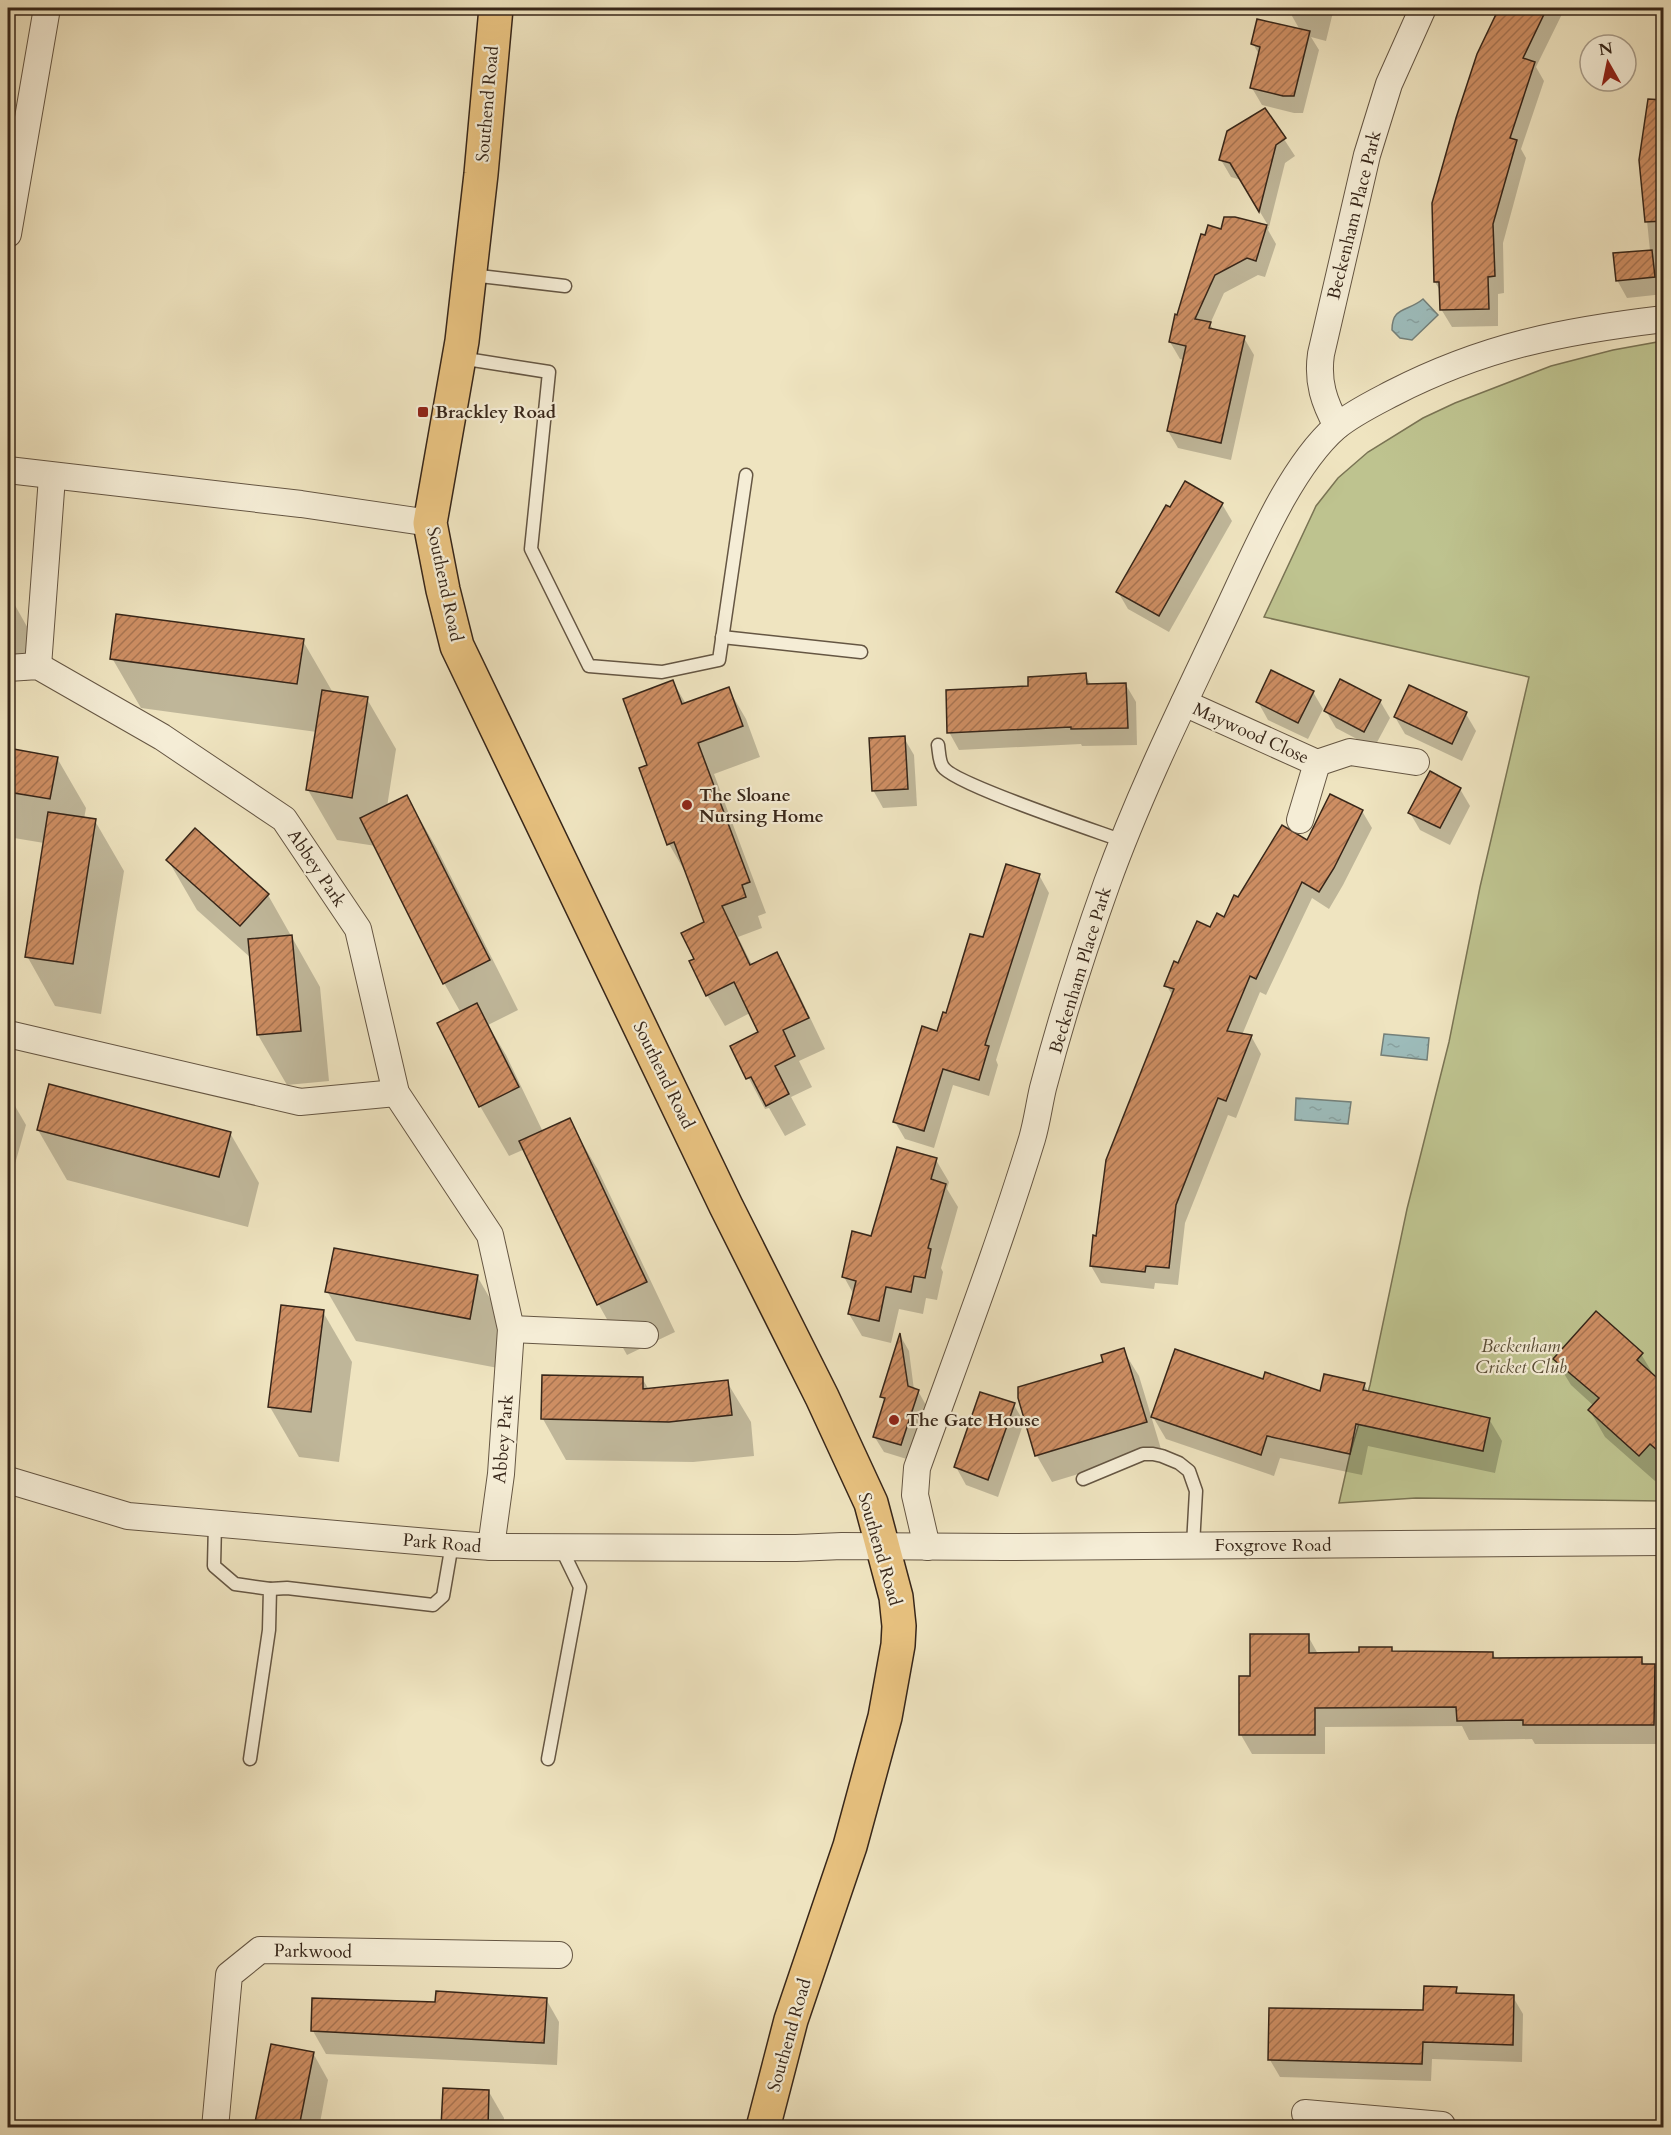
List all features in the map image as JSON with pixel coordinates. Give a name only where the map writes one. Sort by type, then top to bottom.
[{"type":"main road","name":"Southend Road","points":[[496,8],[470,275],[459,358],[430,523],[457,646],[726,1206],[822,1397],[871,1503],[896,1597],[899,1626],[885,1717],[850,1846],[791,2020],[763,2127]]},
{"type":"street","points":[[8,234],[47,8]]},
{"type":"street","name":"Beckenham Place Park","points":[[1337,426],[1320,387],[1321,354],[1367,155],[1389,84],[1423,8]]},
{"type":"street","name":"Beckenham Place Park","points":[[927,1547],[915,1495],[917,1468],[1011,1205],[1089,933],[1151,772],[1282,501],[1315,449],[1337,426],[1368,406],[1425,377],[1487,353],[1567,333],[1664,319]]},
{"type":"street","points":[[8,470],[52,477],[301,504],[430,523]]},
{"type":"street","points":[[8,668],[38,666],[52,477]]},
{"type":"street","name":"Abbey Park","points":[[38,666],[162,737],[284,819],[358,929],[396,1093],[490,1235],[511,1329],[501,1474],[491,1547]]},
{"type":"street","name":"Maywood Close","points":[[1184,703],[1317,763],[1350,752],[1416,762]]},
{"type":"street","name":"Maywood Close","points":[[1300,820],[1317,763]]},
{"type":"street","points":[[8,1034],[300,1102],[396,1093]]},
{"type":"street","points":[[511,1329],[645,1335]]},
{"type":"street","name":"Park Road","points":[[8,1480],[128,1516],[491,1547],[883,1547]]},
{"type":"street","name":"Foxgrove Road","points":[[883,1547],[1664,1542]]},
{"type":"street","name":"Parkwood","points":[[215,2127],[230,1975],[260,1950],[559,1955]]},
{"type":"street","points":[[1305,2113],[1362,2123],[1442,2125]]},
{"type":"lane","points":[[470,275],[565,286]]},
{"type":"lane","points":[[459,358],[549,372],[531,549],[589,666],[662,672],[719,660],[746,475]]},
{"type":"lane","points":[[722,637],[861,652]]},
{"type":"lane","points":[[938,745],[942,766],[948,772],[987,791],[1123,841]]},
{"type":"lane","points":[[1083,1479],[1143,1454],[1153,1454],[1179,1463],[1189,1471],[1196,1491],[1192,1545]]},
{"type":"lane","points":[[215,1523],[214,1566],[235,1584],[433,1605],[443,1596],[452,1544]]},
{"type":"lane","points":[[548,1759],[580,1587],[561,1548]]},
{"type":"lane","points":[[250,1759],[269,1630],[270,1589]]},
{"type":"green space","name":"Beckenham Cricket Club","points":[[1663,341],[1663,1501],[1416,1498],[1339,1503],[1350,1454],[1370,1385],[1407,1209],[1449,1042],[1480,887],[1529,677],[1264,617],[1316,506],[1338,478],[1368,452],[1423,418],[1455,403],[1551,366],[1613,350]]},
{"type":"water","points":[[1423,299],[1438,315],[1412,340],[1400,338],[1392,330],[1395,317],[1402,310]]},
{"type":"water","points":[[1384,1034],[1429,1038],[1427,1060],[1381,1055]]},
{"type":"water","points":[[1296,1098],[1351,1102],[1348,1124],[1295,1120]]},
{"type":"building","points":[[1499,8],[1547,8],[1523,58],[1535,62],[1510,138],[1517,140],[1493,224],[1495,276],[1488,277],[1489,309],[1440,310],[1439,282],[1434,282],[1432,203],[1477,54]]},
{"type":"building","points":[[1257,19],[1310,31],[1294,96],[1283,96],[1250,88],[1260,47],[1251,44]]},
{"type":"building","points":[[1648,99],[1664,100],[1664,221],[1645,222],[1639,160]]},
{"type":"building","points":[[1265,108],[1286,138],[1276,145],[1259,212],[1230,163],[1219,160],[1227,131]]},
{"type":"building","points":[[1224,217],[1235,217],[1267,225],[1256,261],[1247,258],[1215,275],[1195,319],[1211,322],[1209,328],[1245,336],[1221,443],[1167,431],[1186,346],[1169,342],[1175,314],[1177,315],[1201,234],[1205,235],[1208,225],[1221,229]]},
{"type":"building","points":[[1652,250],[1655,277],[1616,281],[1613,253]]},
{"type":"building","points":[[1185,481],[1223,503],[1159,616],[1116,592],[1166,505],[1170,507]]},
{"type":"building","points":[[116,614],[304,639],[297,684],[110,659]]},
{"type":"building","points":[[1271,670],[1314,691],[1298,723],[1256,702]]},
{"type":"building","points":[[1086,673],[1087,684],[1126,683],[1128,728],[1071,729],[1071,727],[947,733],[946,690],[1028,686],[1028,677]]},
{"type":"building","points":[[1340,679],[1381,700],[1364,732],[1324,711]]},
{"type":"building","name":"The Sloane Nursing Home","points":[[673,680],[682,704],[729,687],[743,726],[698,743],[750,882],[742,885],[746,897],[722,906],[750,965],[777,952],[809,1018],[783,1030],[795,1056],[775,1066],[789,1094],[766,1106],[751,1077],[746,1079],[730,1046],[758,1032],[734,982],[706,996],[689,961],[694,959],[681,933],[704,922],[674,842],[667,845],[639,768],[647,765],[623,699]]},
{"type":"building","points":[[1409,685],[1467,712],[1452,744],[1394,717]]},
{"type":"building","points":[[322,690],[368,697],[352,798],[306,790]]},
{"type":"building","points":[[905,736],[908,789],[872,791],[869,738]]},
{"type":"building","points":[[8,748],[58,757],[50,799],[8,792]]},
{"type":"building","points":[[1430,771],[1461,788],[1440,828],[1408,813]]},
{"type":"building","points":[[1330,794],[1363,810],[1334,868],[1319,892],[1302,882],[1256,979],[1250,976],[1227,1031],[1252,1035],[1226,1101],[1218,1098],[1176,1205],[1169,1268],[1146,1266],[1145,1272],[1090,1266],[1106,1160],[1174,989],[1164,986],[1174,961],[1178,963],[1197,921],[1210,927],[1217,913],[1224,917],[1234,895],[1238,897],[1282,825],[1307,840]]},
{"type":"building","points":[[407,795],[490,960],[443,984],[360,818]]},
{"type":"building","points":[[48,812],[96,819],[73,964],[25,957]]},
{"type":"building","points":[[195,828],[269,894],[240,926],[166,860]]},
{"type":"building","points":[[1006,864],[1040,874],[985,1045],[989,1046],[979,1080],[943,1069],[924,1131],[893,1122],[922,1026],[937,1031],[943,1012],[946,1013],[970,934],[983,937]]},
{"type":"building","points":[[292,935],[301,1031],[257,1035],[248,939]]},
{"type":"building","points":[[477,1003],[519,1087],[479,1107],[437,1023]]},
{"type":"building","points":[[49,1084],[231,1132],[219,1177],[37,1130]]},
{"type":"building","points":[[570,1118],[647,1282],[597,1305],[519,1141]]},
{"type":"building","points":[[897,1147],[937,1158],[931,1179],[946,1184],[928,1248],[931,1249],[925,1278],[914,1276],[911,1292],[886,1287],[879,1321],[848,1314],[856,1281],[842,1277],[852,1231],[871,1236]]},
{"type":"building","points":[[334,1248],[478,1275],[470,1319],[325,1292]]},
{"type":"building","points":[[281,1305],[324,1310],[311,1412],[268,1407]]},
{"type":"building","points":[[1596,1311],[1643,1353],[1637,1360],[1664,1384],[1664,1456],[1650,1444],[1639,1456],[1588,1410],[1599,1398],[1553,1359]]},
{"type":"building","name":"The Gate House","points":[[900,1333],[908,1386],[919,1390],[901,1445],[873,1437],[885,1398],[880,1397]]},
{"type":"building","points":[[1124,1348],[1147,1422],[1035,1456],[1018,1398],[1018,1387],[1103,1362],[1101,1355]]},
{"type":"building","points":[[1175,1349],[1263,1379],[1265,1372],[1320,1391],[1324,1374],[1365,1383],[1363,1390],[1490,1418],[1483,1451],[1356,1424],[1350,1454],[1267,1436],[1261,1455],[1151,1417]]},
{"type":"building","points":[[542,1375],[643,1377],[643,1389],[728,1380],[732,1415],[669,1422],[541,1419]]},
{"type":"building","points":[[980,1392],[1015,1403],[988,1480],[954,1467]]},
{"type":"building","points":[[1250,1634],[1309,1634],[1309,1653],[1359,1652],[1359,1647],[1392,1647],[1392,1651],[1493,1652],[1493,1658],[1642,1657],[1642,1664],[1655,1664],[1654,1725],[1523,1725],[1523,1720],[1457,1721],[1456,1707],[1315,1708],[1315,1735],[1239,1735],[1239,1676],[1250,1676]]},
{"type":"building","points":[[1424,1986],[1457,1987],[1456,1993],[1514,1995],[1513,2045],[1423,2042],[1422,2064],[1268,2060],[1269,2008],[1423,2010]]},
{"type":"building","points":[[436,1991],[547,1998],[544,2043],[311,2031],[312,1998],[435,2002]]},
{"type":"building","points":[[271,2044],[314,2052],[299,2127],[254,2127]]},
{"type":"building","points":[[443,2088],[489,2090],[488,2127],[441,2127]]},
{"type":"place","name":"Brackley Road","points":[[423,412]]},
{"type":"place","name":"The Sloane Nursing Home","points":[[687,805]]},
{"type":"place","name":"The Gate House","points":[[894,1420]]}]
